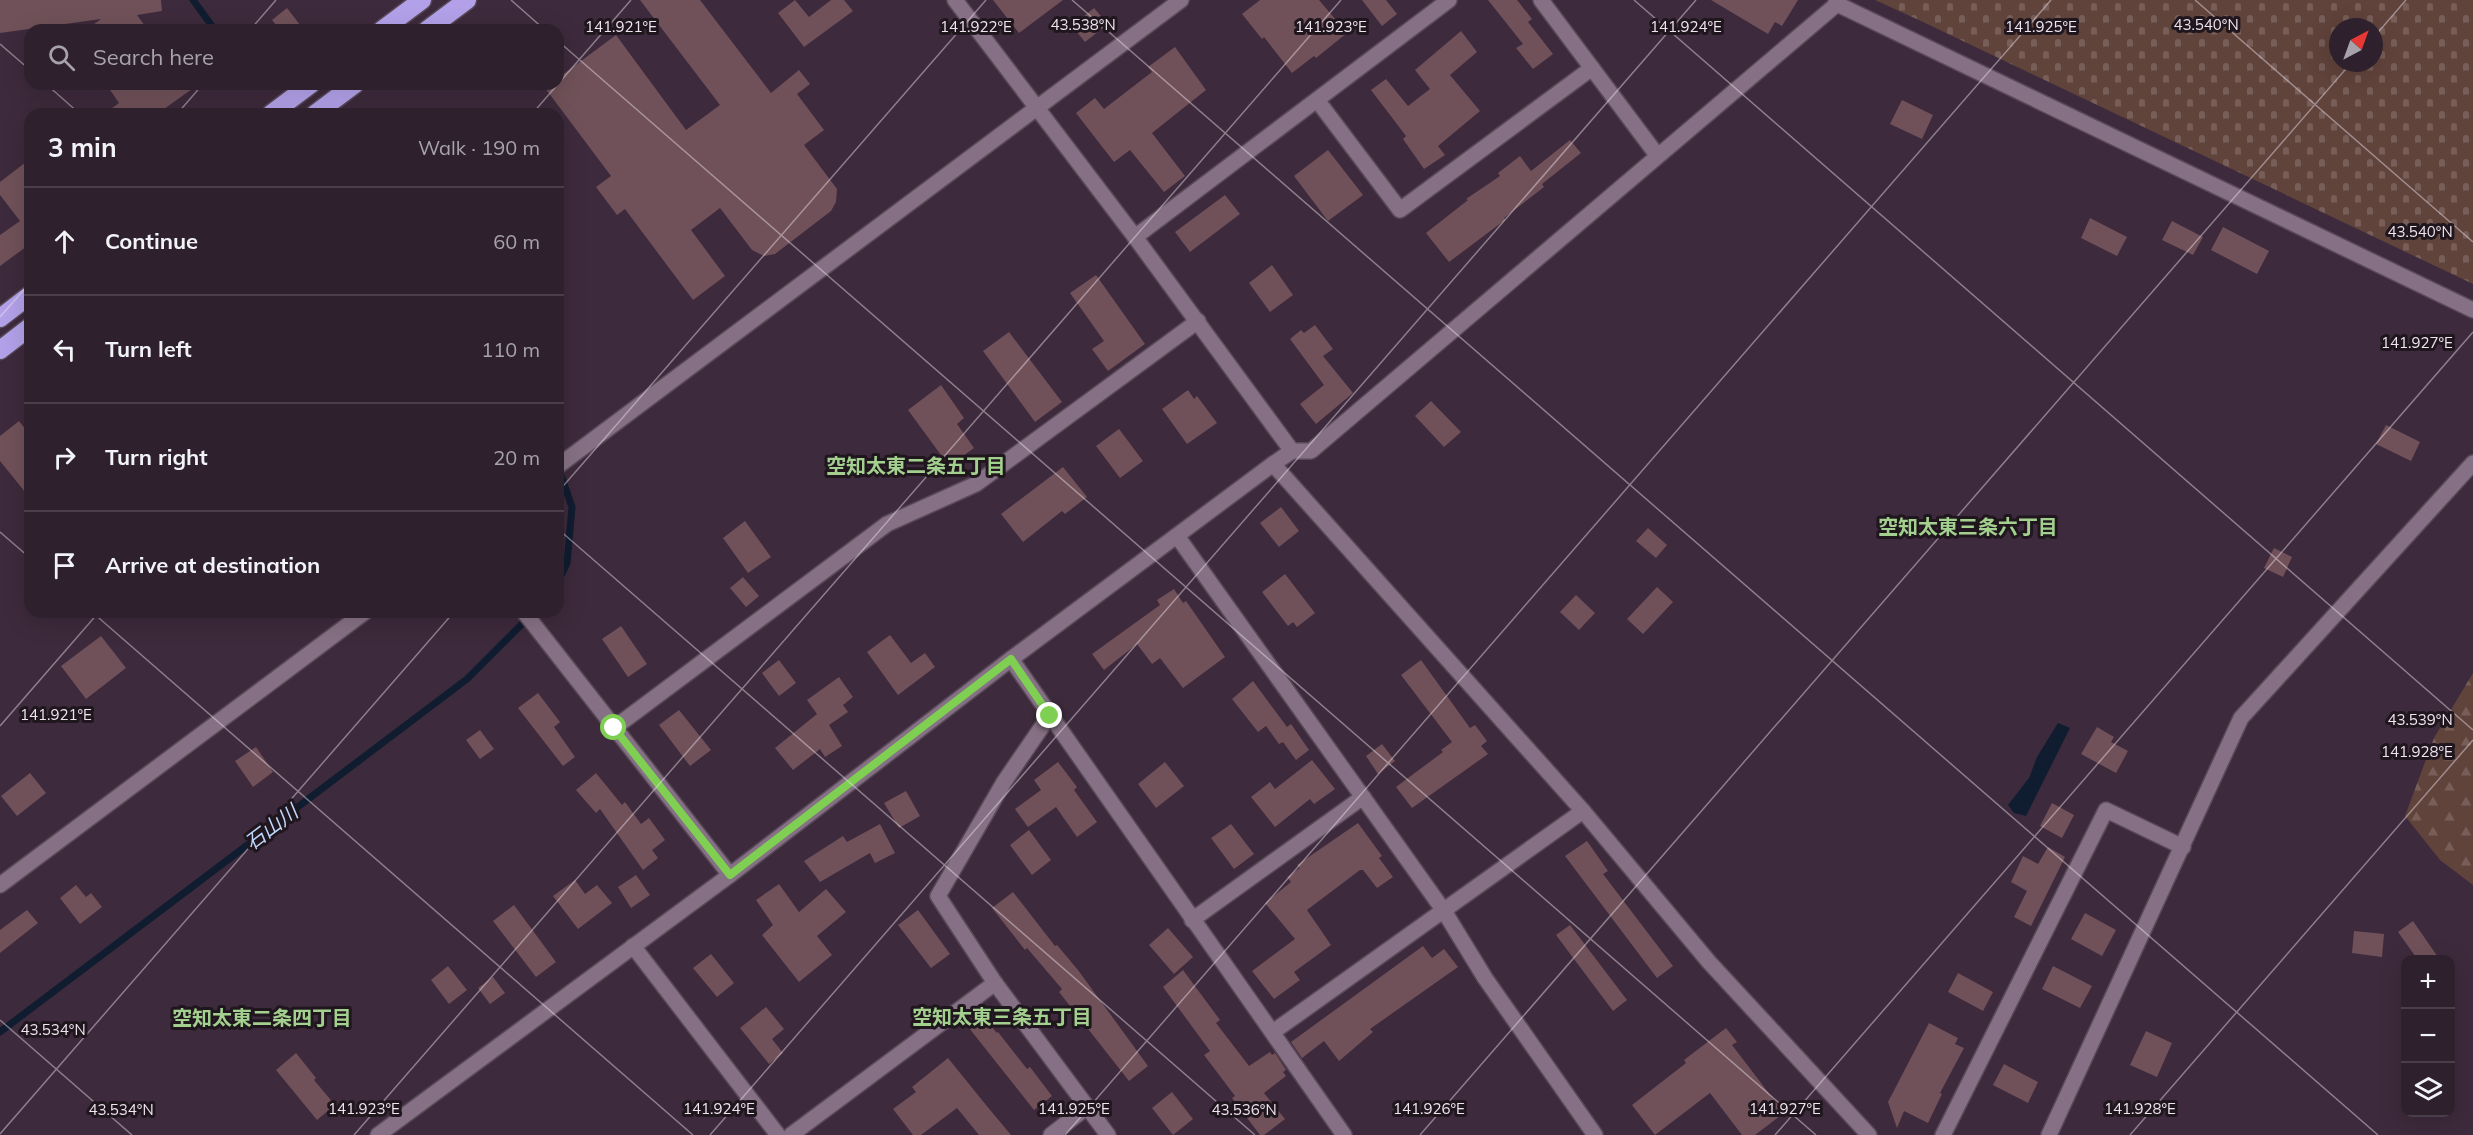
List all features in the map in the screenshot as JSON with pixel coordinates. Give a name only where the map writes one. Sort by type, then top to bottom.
[{"type":"highway","points":[[390,24],[422,0]]},
{"type":"highway","points":[[435,24],[467,0]]},
{"type":"highway","points":[[279,108],[302,90]]},
{"type":"highway","points":[[323,108],[347,90]]},
{"type":"highway","points":[[0,318],[24,300]]},
{"type":"highway","points":[[0,350],[24,332]]},
{"type":"street","points":[[955,0],[1135,237],[1292,451]]},
{"type":"street","points":[[564,462],[1181,0]]},
{"type":"street","points":[[1135,237],[1449,0]]},
{"type":"street","points":[[1541,0],[1657,155]]},
{"type":"street","points":[[378,1135],[730,875],[1011,659],[1273,464],[1292,451],[1311,451],[1837,2],[2473,310]]},
{"type":"street","points":[[1317,100],[1400,210],[1592,68]]},
{"type":"street","points":[[614,728],[887,524],[976,484],[1197,321]]},
{"type":"street","points":[[2049,1135],[2241,718],[2473,463]]},
{"type":"street","points":[[1273,464],[1583,811],[1709,962],[1869,1135]]},
{"type":"street","points":[[1177,536],[1444,911],[1485,978],[1595,1135]]},
{"type":"street","points":[[0,885],[357,618]]},
{"type":"street","points":[[529,618],[730,875]]},
{"type":"street","points":[[1011,659],[1344,1135]]},
{"type":"street","points":[[1050,716],[1004,782],[938,896],[995,984],[1108,1135]]},
{"type":"street","points":[[1192,920],[1363,797]]},
{"type":"street","points":[[1943,1135],[2106,810],[2183,847]]},
{"type":"street","points":[[1272,1032],[1583,811]]},
{"type":"street","points":[[633,946],[778,1135]]},
{"type":"street","points":[[791,1135],[995,984]]},
{"type":"street","points":[[1051,1135],[1087,1107]]},
{"type":"green space","points":[[1875,0],[2473,0],[2473,284],[1923,22]]},
{"type":"green space","points":[[2473,673],[2473,885],[2440,860],[2405,816],[2434,738]]},
{"type":"water","points":[[2058,723],[2070,728],[2026,816],[2014,813],[2008,805],[2029,778],[2037,757]]},
{"type":"building","points":[[0,0],[161,0],[162,11],[137,15],[144,24],[94,24],[101,19],[65,24],[24,24],[24,30],[0,33]]},
{"type":"building","points":[[640,0],[700,0],[771,93],[799,70],[810,84],[797,94],[824,130],[804,145],[837,189],[836,202],[831,211],[775,254],[764,256],[752,250],[720,208],[691,230],[725,276],[693,300],[625,209],[617,215],[596,187],[611,176],[564,113],[564,108],[560,108],[546,90],[564,90],[564,74],[616,35],[686,130],[720,105]]},
{"type":"building","points":[[795,0],[809,17],[831,0],[844,0],[853,11],[804,47],[778,13]]},
{"type":"building","points":[[993,0],[1063,0],[1019,33]]},
{"type":"building","points":[[1260,0],[1319,0],[1347,33],[1316,58],[1314,56],[1292,73],[1264,37],[1262,39],[1242,14]]},
{"type":"building","points":[[1362,0],[1386,0],[1397,14],[1382,26]]},
{"type":"building","points":[[1488,0],[1517,0],[1532,19],[1528,22],[1553,54],[1533,69],[1516,48],[1523,44]]},
{"type":"building","points":[[1711,0],[1798,0],[1782,26],[1775,22],[1768,34]]},
{"type":"building","points":[[287,8],[299,24],[275,24],[272,20]]},
{"type":"building","points":[[1094,8],[1108,24],[1085,42],[1072,26]]},
{"type":"building","points":[[1461,31],[1477,52],[1450,75],[1480,111],[1438,146],[1445,155],[1424,169],[1403,139],[1406,136],[1371,90],[1386,79],[1408,106],[1430,89],[1415,70]]},
{"type":"building","points":[[1175,47],[1206,90],[1152,133],[1185,176],[1164,192],[1130,150],[1114,162],[1076,113],[1095,98],[1104,109],[1152,72],[1148,67]]},
{"type":"building","points":[[110,90],[191,90],[165,108],[112,108],[119,103]]},
{"type":"building","points":[[1902,100],[1933,115],[1922,139],[1890,124]]},
{"type":"building","points":[[1570,140],[1581,153],[1542,184],[1544,187],[1504,218],[1505,220],[1449,262],[1426,233],[1468,200],[1466,199],[1500,176],[1498,173],[1520,156],[1531,171]]},
{"type":"building","points":[[1328,150],[1363,195],[1328,221],[1294,176]]},
{"type":"building","points":[[24,164],[24,248],[0,266],[0,235],[20,221],[0,195],[0,182]]},
{"type":"building","points":[[1225,195],[1240,214],[1190,252],[1175,232]]},
{"type":"building","points":[[2090,218],[2127,237],[2117,256],[2081,238]]},
{"type":"building","points":[[2172,221],[2203,237],[2193,255],[2162,240]]},
{"type":"building","points":[[2223,227],[2269,251],[2257,274],[2211,250]]},
{"type":"building","points":[[1272,265],[1293,295],[1270,312],[1249,283]]},
{"type":"building","points":[[1096,275],[1145,344],[1108,371],[1092,349],[1104,341],[1070,293]]},
{"type":"building","points":[[1315,325],[1333,349],[1323,356],[1353,393],[1316,424],[1300,404],[1324,385],[1290,339],[1301,330],[1304,333]]},
{"type":"building","points":[[1009,332],[1062,402],[1035,422],[983,351]]},
{"type":"building","points":[[941,385],[964,418],[957,424],[974,448],[949,466],[908,410]]},
{"type":"building","points":[[1188,390],[1194,399],[1197,396],[1217,423],[1187,444],[1162,409]]},
{"type":"building","points":[[1431,401],[1461,432],[1444,447],[1415,416]]},
{"type":"building","points":[[19,421],[24,427],[24,491],[0,461],[0,436]]},
{"type":"building","points":[[2386,425],[2420,442],[2411,461],[2376,444]]},
{"type":"building","points":[[1119,429],[1143,461],[1120,478],[1096,446]]},
{"type":"building","points":[[1063,467],[1087,497],[1065,514],[1062,511],[1023,542],[1001,514]]},
{"type":"building","points":[[1281,507],[1299,531],[1279,547],[1260,523]]},
{"type":"building","points":[[745,521],[771,557],[748,573],[723,538]]},
{"type":"building","points":[[1648,528],[1667,545],[1656,558],[1636,541]]},
{"type":"building","points":[[2274,548],[2292,557],[2283,577],[2264,568]]},
{"type":"building","points":[[1285,574],[1315,613],[1297,627],[1293,622],[1288,626],[1262,592]]},
{"type":"building","points":[[743,577],[759,596],[746,607],[730,588]]},
{"type":"building","points":[[1657,587],[1673,602],[1643,634],[1627,619]]},
{"type":"building","points":[[1174,589],[1183,603],[1186,601],[1225,657],[1183,688],[1160,658],[1152,664],[1137,644],[1104,670],[1092,654],[1160,605],[1157,600]]},
{"type":"building","points":[[1576,595],[1595,613],[1579,630],[1560,612]]},
{"type":"building","points":[[621,626],[647,664],[628,677],[602,639]]},
{"type":"building","points":[[890,635],[911,663],[925,653],[935,667],[898,695],[867,652]]},
{"type":"building","points":[[101,636],[126,668],[86,699],[61,666]]},
{"type":"building","points":[[779,660],[796,683],[779,696],[762,673]]},
{"type":"building","points":[[1421,660],[1470,728],[1475,725],[1487,741],[1481,746],[1488,754],[1412,808],[1396,787],[1443,752],[1441,750],[1452,742],[1401,675]]},
{"type":"building","points":[[839,677],[853,697],[843,705],[848,712],[829,725],[842,746],[825,757],[820,749],[793,770],[775,748],[817,714],[807,700]]},
{"type":"building","points":[[1253,681],[1287,727],[1291,724],[1309,750],[1296,760],[1283,742],[1279,744],[1266,726],[1258,732],[1232,699]]},
{"type":"building","points":[[538,693],[560,722],[554,727],[575,757],[563,766],[518,708]]},
{"type":"building","points":[[679,710],[711,750],[690,766],[659,725]]},
{"type":"building","points":[[2097,727],[2114,737],[2111,742],[2128,751],[2116,773],[2081,754]]},
{"type":"building","points":[[480,730],[494,749],[480,759],[466,740]]},
{"type":"building","points":[[1382,744],[1395,761],[1378,774],[1366,756]]},
{"type":"building","points":[[256,747],[273,772],[253,787],[235,761]]},
{"type":"building","points":[[1312,760],[1335,789],[1314,804],[1310,799],[1275,827],[1251,797],[1270,782],[1275,789]]},
{"type":"building","points":[[1058,762],[1077,787],[1074,790],[1097,822],[1077,837],[1056,807],[1028,827],[1015,809],[1041,790],[1034,780]]},
{"type":"building","points":[[1165,762],[1184,786],[1156,808],[1138,784]]},
{"type":"building","points":[[30,773],[46,793],[17,816],[1,796]]},
{"type":"building","points":[[596,773],[622,805],[625,802],[641,824],[649,818],[665,840],[652,850],[658,858],[643,870],[600,809],[596,813],[576,790]]},
{"type":"building","points":[[906,791],[920,816],[899,828],[884,803]]},
{"type":"building","points":[[2052,803],[2074,815],[2062,838],[2040,826]]},
{"type":"building","points":[[1358,823],[1382,856],[1379,858],[1393,877],[1377,888],[1363,870],[1360,870],[1307,910],[1331,945],[1294,972],[1300,980],[1274,999],[1252,971],[1295,939],[1265,903],[1291,882],[1287,877],[1300,868],[1297,865]]},
{"type":"building","points":[[880,824],[895,853],[875,863],[870,853],[820,882],[804,861],[843,836],[847,842]]},
{"type":"building","points":[[1231,824],[1254,854],[1234,869],[1211,838]]},
{"type":"building","points":[[1029,830],[1051,860],[1032,875],[1010,845]]},
{"type":"building","points":[[1587,841],[1608,871],[1603,874],[1673,966],[1657,978],[1565,856]]},
{"type":"building","points":[[2048,847],[2065,857],[2031,926],[2014,917],[2027,891],[2011,882],[2023,856],[2038,864]]},
{"type":"building","points":[[636,875],[650,895],[631,908],[618,887]]},
{"type":"building","points":[[575,880],[585,894],[597,885],[612,903],[578,929],[553,896]]},
{"type":"building","points":[[779,884],[799,912],[826,889],[846,912],[817,936],[832,955],[799,982],[762,935],[773,925],[756,900]]},
{"type":"building","points":[[76,885],[86,897],[91,893],[102,907],[80,924],[60,898]]},
{"type":"building","points":[[1013,892],[1055,946],[1057,945],[1078,970],[1148,1066],[1129,1081],[1059,992],[1062,989],[1027,948],[1025,950],[992,908]]},
{"type":"building","points":[[514,905],[556,962],[536,977],[493,921]]},
{"type":"building","points":[[27,910],[38,923],[0,953],[0,930]]},
{"type":"building","points":[[918,910],[950,954],[931,968],[898,925]]},
{"type":"building","points":[[2085,913],[2116,930],[2102,956],[2071,939]]},
{"type":"building","points":[[2413,921],[2437,955],[2414,955],[2398,932]]},
{"type":"building","points":[[1570,925],[1627,1000],[1613,1011],[1556,935]]},
{"type":"building","points":[[1168,928],[1193,957],[1174,974],[1149,945]]},
{"type":"building","points":[[2354,931],[2384,934],[2382,957],[2352,953]]},
{"type":"building","points":[[1423,946],[1432,958],[1444,949],[1458,967],[1370,1029],[1373,1032],[1339,1061],[1324,1041],[1302,1058],[1291,1042]]},
{"type":"building","points":[[711,954],[734,983],[717,997],[693,968]]},
{"type":"building","points":[[448,966],[467,990],[449,1004],[431,980]]},
{"type":"building","points":[[2053,966],[2092,986],[2080,1008],[2042,989]]},
{"type":"building","points":[[1183,970],[1220,1020],[1216,1023],[1249,1066],[1270,1052],[1272,1055],[1275,1053],[1286,1070],[1283,1072],[1286,1076],[1264,1093],[1285,1119],[1264,1135],[1260,1135],[1232,1098],[1235,1096],[1204,1055],[1210,1051],[1163,987]]},
{"type":"building","points":[[1958,973],[1993,992],[1983,1011],[1948,992]]},
{"type":"building","points":[[493,977],[505,993],[490,1004],[478,988]]},
{"type":"building","points":[[766,1007],[784,1029],[772,1039],[783,1053],[769,1064],[740,1028]]},
{"type":"building","points":[[983,1017],[1027,1069],[1030,1067],[1052,1096],[1034,1110],[969,1028]]},
{"type":"building","points":[[1929,1023],[1958,1038],[1955,1044],[1964,1048],[1940,1093],[1942,1094],[1928,1123],[1904,1111],[1897,1128],[1888,1102]]},
{"type":"building","points":[[1726,1028],[1737,1042],[1732,1045],[1784,1113],[1755,1135],[1742,1135],[1710,1093],[1655,1135],[1632,1105],[1686,1063],[1684,1060]]},
{"type":"building","points":[[2146,1031],[2172,1043],[2157,1077],[2130,1065]]},
{"type":"building","points":[[296,1053],[316,1078],[314,1080],[335,1105],[317,1120],[276,1070]]},
{"type":"building","points":[[948,1058],[1011,1135],[979,1135],[957,1108],[921,1135],[913,1135],[893,1109],[916,1092],[912,1087]]},
{"type":"building","points":[[2004,1064],[2038,1082],[2028,1103],[1993,1085]]},
{"type":"building","points":[[1172,1092],[1193,1119],[1173,1135],[1152,1108]]},
{"type":"waterway","name":"石山川","points":[[193,0],[211,24]]},
{"type":"waterway","name":"石山川","points":[[564,484],[572,507],[567,563],[564,569]]},
{"type":"waterway","name":"石山川","points":[[0,1032],[467,679],[528,618]]},
{"type":"district","name":"空知太東二条五丁目","points":[[916,465]]},
{"type":"district","name":"空知太東三条六丁目","points":[[1968,526]]},
{"type":"district","name":"空知太東三条五丁目","points":[[1002,1016]]},
{"type":"district","name":"空知太東二条四丁目","points":[[262,1017]]},
{"type":"route","points":[[614,728],[730,875],[1011,659],[1050,716]]}]
